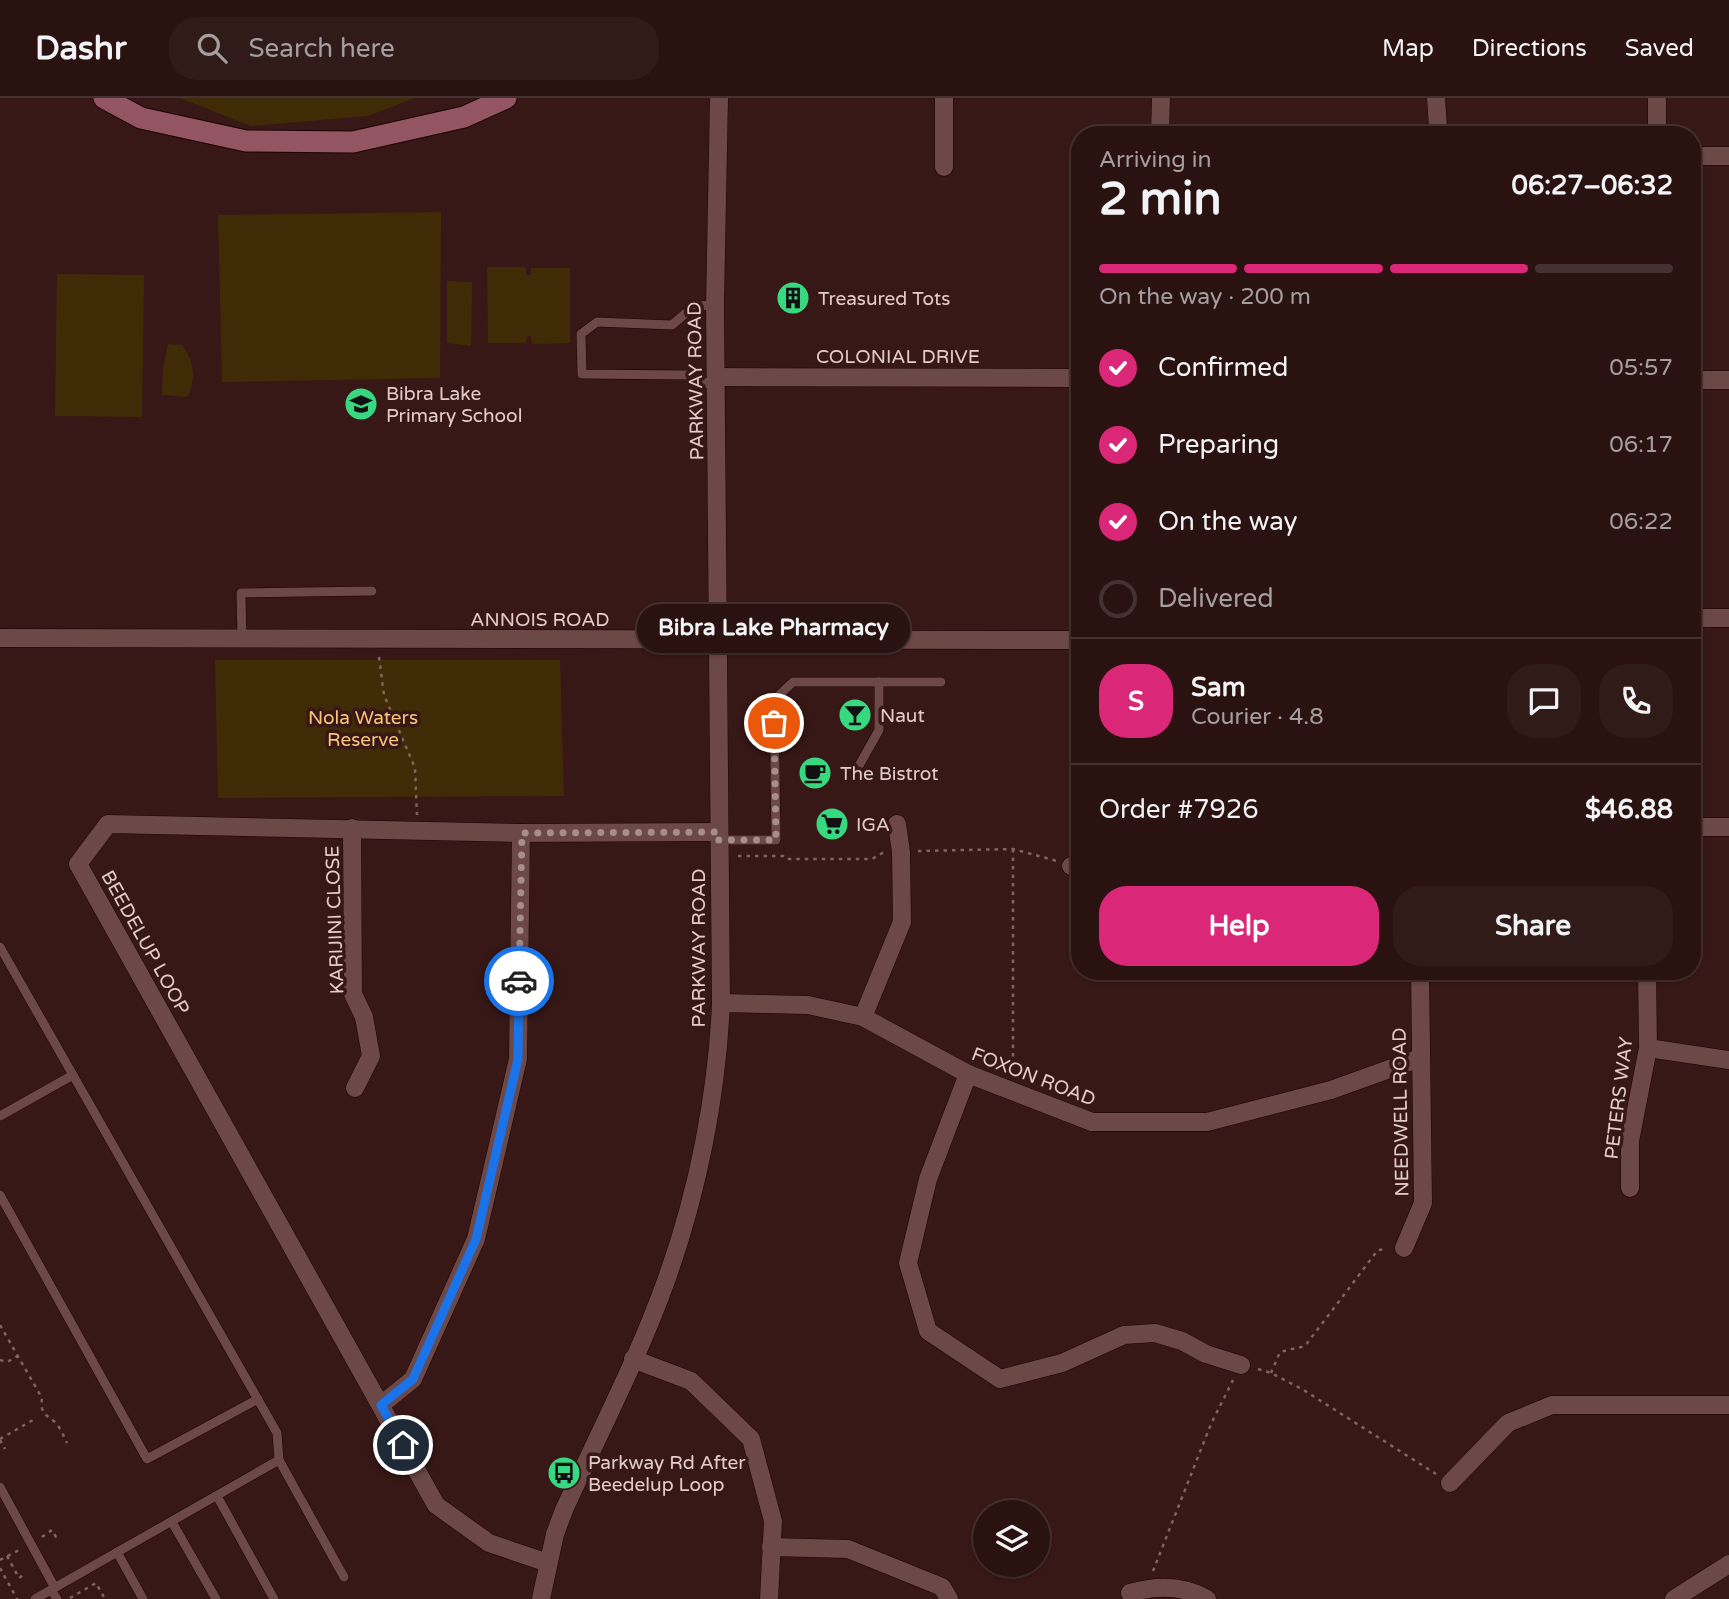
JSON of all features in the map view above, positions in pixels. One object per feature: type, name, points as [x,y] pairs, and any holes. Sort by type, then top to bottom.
[{"type":"street","points":[[104,98],[141,118],[246,141],[353,142],[464,117],[506,98]]},
{"type":"street","name":"PARKWAY ROAD","points":[[541,1599],[548,1563],[564,1510],[667,1277],[694,1181],[716,1071],[721,1003],[718,836],[720,640],[715,305],[719,98]]},
{"type":"street","points":[[944,98],[944,167]]},
{"type":"street","points":[[1160,126],[1161,98]]},
{"type":"street","points":[[1437,98],[1438,126]]},
{"type":"street","points":[[1657,98],[1657,126]]},
{"type":"street","points":[[1701,156],[1729,156]]},
{"type":"street","name":"COLONIAL DRIVE","points":[[716,382],[1071,378]]},
{"type":"street","points":[[1701,380],[1729,380]]},
{"type":"street","points":[[1701,618],[1729,618]]},
{"type":"street","name":"ANNOIS ROAD","points":[[0,638],[1071,640]]},
{"type":"street","name":"BEEDELUP LOOP","points":[[548,1563],[489,1544],[436,1505],[78,864],[108,824],[718,836]]},
{"type":"street","points":[[863,1017],[902,922],[897,824]]},
{"type":"street","points":[[1701,827],[1729,827]]},
{"type":"street","name":"KARIJINI CLOSE","points":[[352,828],[353,993],[364,1017],[371,1056],[355,1088]]},
{"type":"street","points":[[381,1405],[413,1379],[476,1239],[518,1059],[522,833]]},
{"type":"street","name":"NEEDWELL ROAD","points":[[1404,1248],[1423,1203],[1420,980]]},
{"type":"street","name":"PETERS WAY","points":[[1630,1188],[1630,1141],[1648,1048],[1647,980]]},
{"type":"street","name":"FOXON ROAD","points":[[721,1003],[808,1005],[863,1017],[968,1074],[1092,1122],[1208,1122],[1331,1090],[1420,1058]]},
{"type":"street","points":[[1648,1048],[1729,1060]]},
{"type":"street","points":[[968,1074],[928,1179],[908,1263],[928,1331],[1000,1379],[1062,1363],[1124,1335],[1155,1333],[1241,1365]]},
{"type":"street","points":[[633,1359],[691,1381],[751,1439],[773,1521],[769,1599]]},
{"type":"street","points":[[1451,1483],[1508,1423],[1552,1405],[1729,1405]]},
{"type":"street","points":[[771,1547],[848,1549],[942,1587],[949,1599]]},
{"type":"street","points":[[1674,1599],[1729,1564]]},
{"type":"street","points":[[1139,1590],[1171,1587],[1208,1599]]},
{"type":"lane","points":[[715,305],[694,306],[672,325],[597,321],[581,334],[582,374],[687,375],[716,382]]},
{"type":"lane","points":[[242,639],[241,593],[372,590]]},
{"type":"lane","points":[[718,836],[776,840],[774,700],[793,682],[941,682]]},
{"type":"lane","points":[[856,771],[879,730],[879,682]]},
{"type":"lane","points":[[0,947],[277,1433],[279,1460],[344,1577]]},
{"type":"lane","points":[[0,1116],[73,1075]]},
{"type":"lane","points":[[0,1195],[147,1459],[258,1399]]},
{"type":"lane","points":[[35,1599],[279,1460]]},
{"type":"lane","points":[[0,1487],[57,1599]]},
{"type":"lane","points":[[217,1496],[274,1599]]},
{"type":"lane","points":[[172,1522],[216,1599]]},
{"type":"lane","points":[[117,1552],[144,1599]]},
{"type":"path","points":[[377,640],[384,695],[415,768],[418,830]]},
{"type":"path","points":[[738,856],[872,859],[900,848],[1013,849],[1071,865]]},
{"type":"path","points":[[1009,1091],[1013,1082],[1013,849]]},
{"type":"path","points":[[1271,1373],[1280,1352],[1305,1346],[1378,1250],[1404,1248]]},
{"type":"path","points":[[0,1325],[42,1398],[41,1407],[67,1443]]},
{"type":"path","points":[[0,1360],[7,1362],[18,1356]]},
{"type":"path","points":[[1139,1590],[1211,1424],[1241,1365],[1271,1373],[1302,1389],[1451,1483]]},
{"type":"path","points":[[5,1449],[0,1440],[33,1420]]},
{"type":"path","points":[[7,1556],[19,1572],[19,1578],[23,1576]]},
{"type":"path","points":[[0,1569],[17,1599]]},
{"type":"path","points":[[68,1599],[96,1583],[105,1599]]},
{"type":"green space","points":[[180,98],[415,98],[368,116],[251,126]]},
{"type":"green space","points":[[441,212],[440,378],[222,382],[218,215]]},
{"type":"green space","points":[[487,267],[526,267],[526,275],[531,275],[531,268],[570,268],[570,343],[532,344],[531,336],[527,336],[526,343],[488,343]]},
{"type":"green space","points":[[57,274],[144,275],[142,417],[55,416]]},
{"type":"green space","points":[[447,281],[472,282],[471,346],[447,343]]},
{"type":"green space","points":[[168,344],[182,345],[189,357],[193,377],[187,397],[162,395],[163,368]]},
{"type":"green space","name":"Nola Waters Reserve","points":[[215,660],[560,660],[564,796],[218,798]]},
{"type":"way so far","points":[[519,981],[522,833],[718,832],[718,840],[776,840],[774,723]]},
{"type":"place","name":"Treasured Tots","points":[[793,298]]},
{"type":"place","name":"Bibra Lake Primary School","points":[[361,404]]},
{"type":"place","name":"Naut","points":[[855,715]]},
{"type":"place","name":"Bibra Lake Pharmacy","points":[[774,723]]},
{"type":"place","name":"The Bistrot","points":[[815,773]]},
{"type":"place","name":"IGA","points":[[832,824]]},
{"type":"place","name":"Parkway Rd After Beedelup Loop","points":[[564,1473]]},
{"type":"route","points":[[403,1445],[381,1405],[413,1379],[476,1239],[518,1059],[519,981]]}]
